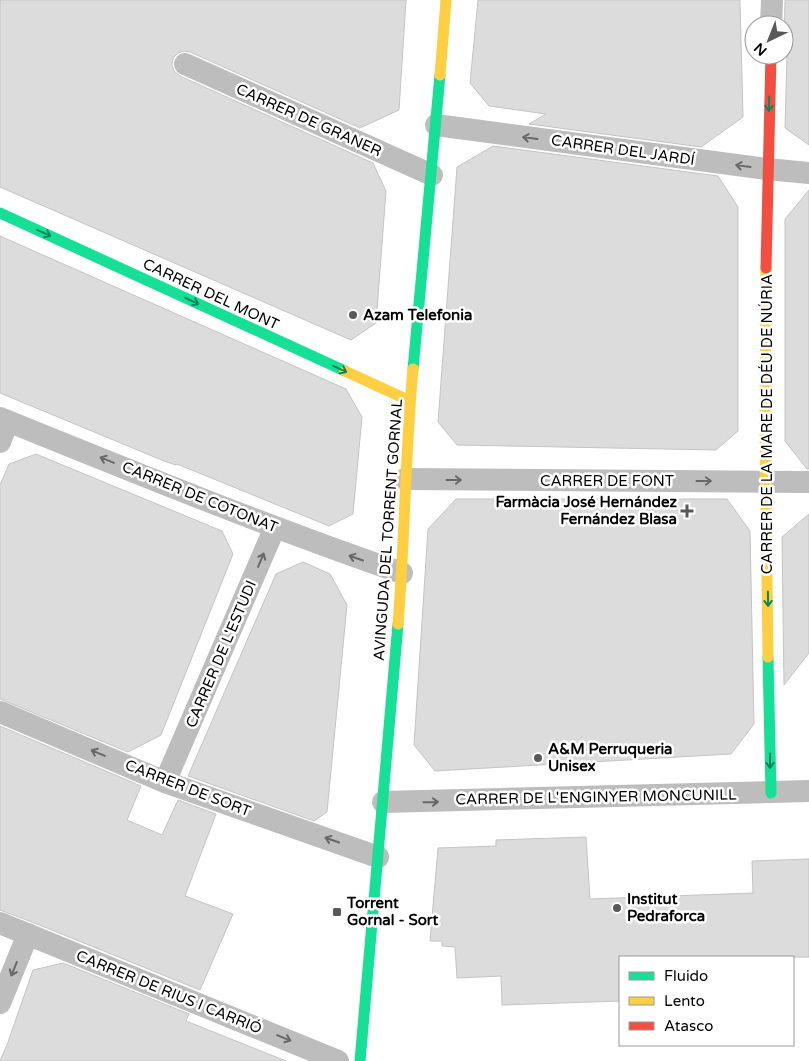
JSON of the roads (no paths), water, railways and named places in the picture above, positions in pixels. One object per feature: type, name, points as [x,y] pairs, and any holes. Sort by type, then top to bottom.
[{"type":"street","name":"AVINGUDA DEL TORRENT GORNAL","points":[[360,1061],[402,574],[410,401],[432,175],[446,0]]},
{"type":"street","points":[[771,15],[772,0]]},
{"type":"street","name":"CARRER DE GRANER","points":[[185,64],[432,175]]},
{"type":"street","name":"CARRER DE LA MARE DE DÉU DE NÚRIA","points":[[770,65],[767,169],[765,482],[771,793]]},
{"type":"street","name":"CARRER DEL JARDÍ","points":[[436,125],[809,173]]},
{"type":"street","name":"CARRER DEL MONT","points":[[0,213],[410,401]]},
{"type":"street","name":"CARRER DE COTONAT","points":[[3,427],[402,574]]},
{"type":"street","name":"CARRER DE FONT","points":[[405,479],[809,482]]},
{"type":"street","name":"CARRER DE L'ESTUDI","points":[[166,782],[275,527]]},
{"type":"street","name":"CARRER DE SORT","points":[[0,712],[166,782],[378,857]]},
{"type":"street","name":"CARRER DE L'ENGINYER MONCUNILL","points":[[382,802],[809,791]]},
{"type":"street","name":"CARRER DE RIUS I CARRIÓ","points":[[0,923],[338,1061]]},
{"type":"street","points":[[0,1003],[28,934]]},
{"type":"place","name":"Azam Telefonia","points":[[353,315]]},
{"type":"place","name":"Farmàcia José Hernández Fernández Blasa","points":[[687,511]]},
{"type":"place","name":"A&M Perruqueria Unisex","points":[[538,758]]},
{"type":"place","name":"Institut Pedraforca","points":[[617,908]]},
{"type":"place","name":"Torrent Gornal - Sort","points":[[337,912]]}]
